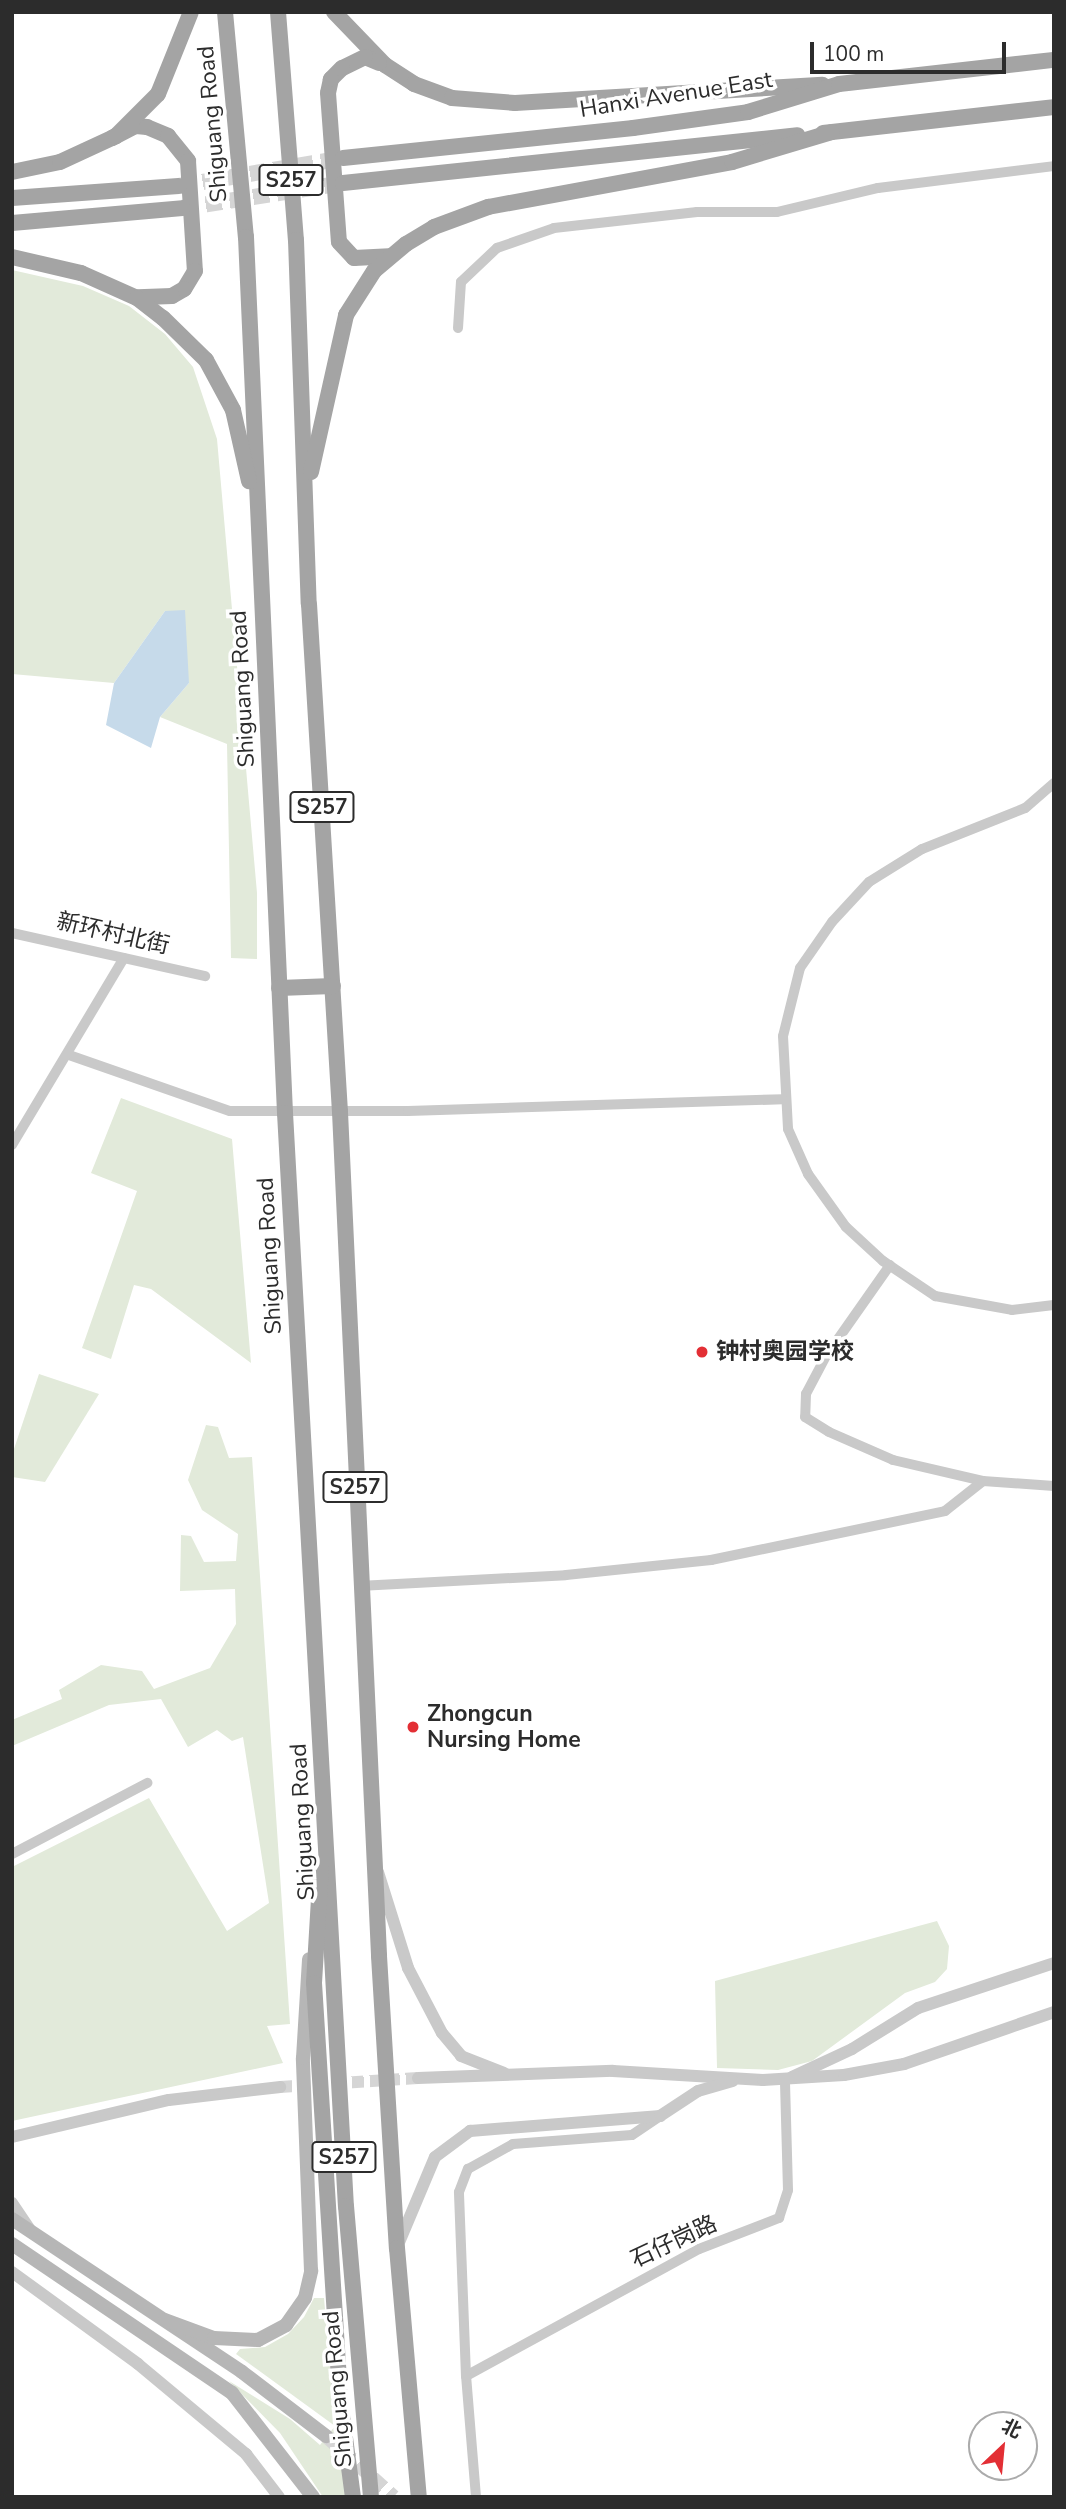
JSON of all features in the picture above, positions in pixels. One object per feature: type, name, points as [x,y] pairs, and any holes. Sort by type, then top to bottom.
[{"type":"main road","points":[[113,138],[158,94],[191,12]]},
{"type":"main road","name":"Shiguang Road","points":[[225,12],[246,237],[285,1113],[350,2259],[371,2497]]},
{"type":"main road","name":"S257","points":[[278,12],[296,240],[305,502],[340,1112],[359,1586],[397,2248],[419,2497]]},
{"type":"main road","points":[[334,12],[385,65]]},
{"type":"main road","points":[[389,256],[354,258],[339,242],[335,217],[328,93],[336,72],[365,57],[385,65],[430,92],[514,103],[839,84]]},
{"type":"main road","name":"Hanxi Avenue East","points":[[343,158],[748,112],[839,84],[1048,59]]},
{"type":"main road","name":"Hanxi Avenue East","points":[[343,183],[1054,109]]},
{"type":"main road","points":[[12,172],[71,158],[136,126],[147,127],[168,136],[188,161],[196,253],[195,271],[184,289],[158,300],[135,297],[81,273],[12,257]]},
{"type":"main road","points":[[305,502],[334,351],[346,315],[374,271],[389,256],[434,227],[488,207],[732,162],[832,132]]},
{"type":"main road","points":[[12,198],[179,186]]},
{"type":"main road","points":[[12,223],[182,208]]},
{"type":"main road","points":[[135,297],[206,360],[223,390],[233,410],[258,524]]},
{"type":"main road","points":[[279,988],[333,986]]},
{"type":"main road","points":[[165,2320],[214,2338],[258,2340],[286,2325],[310,2286],[303,2058],[304,1990],[326,1817]]},
{"type":"main road","points":[[315,1914],[314,1983],[340,2400],[353,2497]]},
{"type":"main road","points":[[12,2219],[165,2320],[326,2436]]},
{"type":"main road","points":[[12,2244],[232,2393],[313,2497]]},
{"type":"street","points":[[458,328],[461,282],[498,247],[554,228],[697,212],[777,212],[878,188],[1054,166]]},
{"type":"street","points":[[1054,783],[1025,808],[922,849],[880,875],[832,922],[800,968],[783,1036],[783,1098],[788,1129],[808,1174],[846,1227],[890,1265],[935,1296],[1012,1310],[1054,1305]]},
{"type":"street","name":"新环村北街","points":[[12,933],[205,976]]},
{"type":"street","points":[[12,1145],[69,1055],[124,958]]},
{"type":"street","points":[[69,1055],[230,1111],[340,1112],[783,1098]]},
{"type":"street","points":[[890,1265],[826,1356],[806,1394],[805,1417],[829,1432],[893,1460],[983,1481],[1054,1486]]},
{"type":"street","points":[[359,1586],[578,1574],[711,1560],[945,1511],[983,1481]]},
{"type":"street","points":[[12,1854],[147,1783]]},
{"type":"street","points":[[375,1861],[408,1968],[442,2033],[461,2056],[515,2077]]},
{"type":"street","points":[[785,2080],[852,2049],[918,2008],[1054,1963]]},
{"type":"street","points":[[418,2078],[515,2077],[613,2071],[785,2080],[872,2072],[1054,2012]]},
{"type":"street","points":[[476,2497],[466,2376],[459,2192],[468,2169],[513,2144],[632,2135],[698,2091],[743,2079]]},
{"type":"street","name":"石仔岗路","points":[[466,2376],[699,2249],[779,2218],[789,2190],[785,2080]]},
{"type":"street","points":[[13,2138],[169,2100],[280,2087]]},
{"type":"street","points":[[397,2248],[435,2157],[470,2131],[660,2116]]},
{"type":"street","points":[[12,2203],[30,2230]]},
{"type":"street","points":[[12,2272],[138,2364],[246,2454],[279,2497]]},
{"type":"green space","points":[[12,270],[83,286],[129,306],[165,334],[193,367],[217,439],[257,893],[257,959],[231,958],[227,744],[160,717],[189,683],[165,611],[114,683],[12,674]]},
{"type":"green space","points":[[121,1098],[232,1139],[251,1363],[151,1289],[134,1285],[111,1359],[82,1348],[137,1191],[91,1173]]},
{"type":"green space","points":[[39,1374],[99,1394],[45,1482],[12,1477],[12,1455]]},
{"type":"green space","points":[[206,1425],[218,1427],[229,1458],[252,1457],[290,2024],[267,2026],[283,2063],[12,2121],[12,1867],[149,1798],[227,1931],[269,1903],[243,1737],[232,1741],[217,1730],[188,1747],[161,1699],[109,1705],[12,1746],[12,1720],[62,1699],[59,1690],[101,1665],[142,1671],[154,1689],[210,1668],[236,1624],[235,1589],[180,1591],[181,1535],[191,1536],[204,1562],[236,1561],[238,1534],[202,1510],[188,1480]]},
{"type":"green space","points":[[937,1921],[949,1946],[947,1969],[935,1982],[905,1993],[812,2061],[778,2070],[717,2068],[715,1981]]},
{"type":"green space","points":[[314,2298],[324,2298],[335,2426],[236,2354],[240,2349],[265,2347],[288,2334],[304,2317]]},
{"type":"green space","points":[[229,2381],[290,2419],[320,2445],[335,2426],[347,2497],[323,2497],[280,2433]]},
{"type":"water","points":[[185,610],[189,683],[160,717],[151,748],[106,725],[114,683],[165,611]]},
{"type":"tunnel","points":[[179,186],[343,158]]},
{"type":"tunnel","points":[[182,208],[343,183]]},
{"type":"tunnel","points":[[280,2087],[418,2078]]},
{"type":"tunnel","points":[[326,2436],[394,2497]]},
{"type":"place","name":"钟村奥园学校","points":[[702,1352]]},
{"type":"place","name":"Zhongcun Nursing Home","points":[[413,1727]]}]
